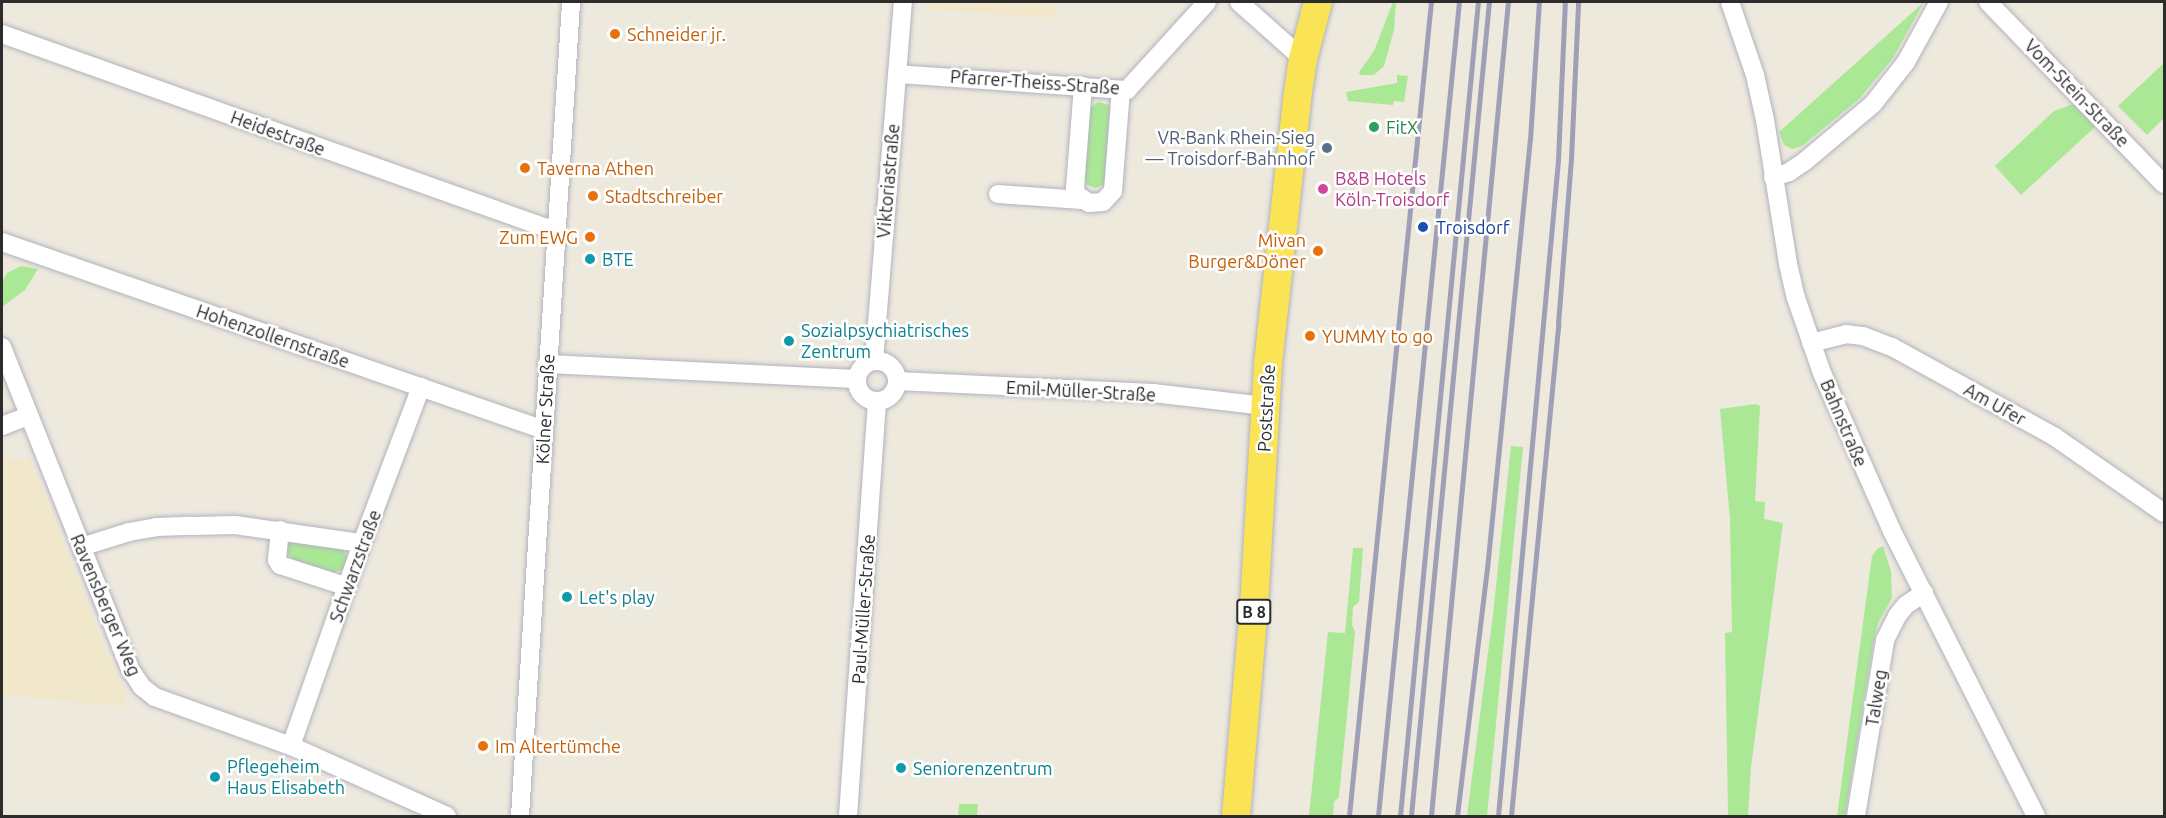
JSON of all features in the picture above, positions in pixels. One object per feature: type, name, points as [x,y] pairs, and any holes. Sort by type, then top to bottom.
[{"type":"main road","name":"Poststraße","points":[[1236,816],[1254,607],[1265,406],[1303,59],[1318,2]]},
{"type":"street","name":"Kölner Straße","points":[[520,816],[571,2]]},
{"type":"street","name":"Viktoriastraße","points":[[874,361],[903,2]]},
{"type":"street","name":"Pfarrer-Theiss-Straße","points":[[897,74],[1121,90],[1131,88],[1207,2]]},
{"type":"street","points":[[1239,2],[1303,59]]},
{"type":"street","name":"Bahnstraße","points":[[1730,2],[1755,75],[1765,120],[1788,264],[1811,343],[1856,453],[2036,816]]},
{"type":"street","points":[[1773,177],[1789,172],[1804,162],[1873,104],[1906,62],[1939,2]]},
{"type":"street","name":"Vom-Stein-Straße","points":[[1988,2],[2164,184]]},
{"type":"street","name":"Heidestraße","points":[[2,34],[555,231]]},
{"type":"street","points":[[1082,200],[1075,188],[1083,86]]},
{"type":"street","points":[[998,194],[1082,200],[1098,204],[1109,198],[1113,191],[1121,90]]},
{"type":"street","name":"Hohenzollernstraße","points":[[2,242],[544,430]]},
{"type":"street","name":"Am Ufer","points":[[1811,343],[1846,334],[1863,336],[1892,347],[2055,437],[2164,513]]},
{"type":"street","name":"Ravensberger Weg","points":[[2,347],[130,669],[142,687],[155,697],[291,746],[447,816]]},
{"type":"street","points":[[874,361],[881,361],[892,368],[897,381],[891,395],[877,400],[862,394],[857,379],[861,369],[874,361]]},
{"type":"street","points":[[548,364],[857,379]]},
{"type":"street","name":"Emil-Müller-Straße","points":[[897,381],[1153,393],[1265,406]]},
{"type":"street","name":"Schwarzstraße","points":[[291,746],[362,543],[421,387]]},
{"type":"street","name":"Paul-Müller-Straße","points":[[848,816],[877,400]]},
{"type":"street","points":[[2,426],[28,416]]},
{"type":"street","points":[[81,547],[129,532],[156,527],[235,525],[362,543]]},
{"type":"street","points":[[280,530],[277,560],[280,565],[348,587]]},
{"type":"street","name":"Talweg","points":[[1856,816],[1885,640],[1906,604],[1924,593]]},
{"type":"shaded area","points":[[927,2],[1055,2],[1054,19],[926,9]]},
{"type":"shaded area","points":[[2,458],[31,460],[104,647],[127,695],[125,707],[2,695]]},
{"type":"green space","points":[[1393,2],[1396,2],[1394,30],[1384,66],[1374,75],[1360,75],[1359,72],[1374,51]]},
{"type":"green space","points":[[1924,2],[1893,58],[1859,99],[1802,146],[1792,149],[1784,145],[1779,132]]},
{"type":"green space","points":[[2164,63],[2164,118],[2147,135],[2118,106]]},
{"type":"green space","points":[[1397,75],[1408,76],[1404,102],[1394,101],[1393,105],[1348,101],[1346,92],[1397,83]]},
{"type":"green space","points":[[1098,102],[1109,105],[1110,111],[1105,180],[1103,185],[1096,188],[1087,185],[1084,179],[1090,108]]},
{"type":"green space","points":[[2073,104],[2095,127],[2021,195],[1995,166],[2054,111]]},
{"type":"green space","points":[[21,266],[38,269],[25,290],[2,307],[2,282],[7,273]]},
{"type":"green space","points":[[1756,404],[1760,406],[1755,501],[1765,502],[1764,519],[1783,523],[1751,767],[1748,816],[1728,816],[1725,633],[1732,632],[1730,519],[1720,409]]},
{"type":"green space","points":[[1511,446],[1523,447],[1487,816],[1467,816],[1493,614]]},
{"type":"green space","points":[[291,541],[341,547],[349,558],[345,569],[334,572],[294,560],[287,553],[286,548]]},
{"type":"green space","points":[[1883,546],[1891,571],[1892,598],[1878,623],[1874,639],[1845,816],[1837,816],[1872,556],[1877,549]]},
{"type":"green space","points":[[1353,548],[1363,548],[1359,602],[1353,607],[1352,625],[1355,632],[1339,797],[1334,802],[1333,816],[1309,816],[1328,632],[1345,633]]},
{"type":"green space","points":[[959,804],[978,804],[977,816],[958,816]]},
{"type":"railway","points":[[1349,816],[1431,2]]},
{"type":"railway","points":[[1378,816],[1459,2]]},
{"type":"railway","points":[[1400,816],[1478,2]]},
{"type":"railway","points":[[1411,816],[1489,2]]},
{"type":"railway","points":[[1431,816],[1508,2]]},
{"type":"railway","points":[[1457,816],[1487,569],[1530,140],[1539,2]]},
{"type":"railway","points":[[1498,816],[1558,160],[1565,2]]},
{"type":"railway","points":[[1511,816],[1558,324],[1571,159],[1578,2]]},
{"type":"place","name":"Schneider jr.","points":[[615,34]]},
{"type":"place","name":"FitX","points":[[1374,127]]},
{"type":"place","name":"VR-Bank Rhein-Sieg — Troisdorf-Bahnhof","points":[[1327,148]]},
{"type":"place","name":"Taverna Athen","points":[[525,168]]},
{"type":"place","name":"B&B Hotels Köln-Troisdorf","points":[[1323,189]]},
{"type":"place","name":"Stadtschreiber","points":[[593,196]]},
{"type":"place","name":"Troisdorf","points":[[1423,227]]},
{"type":"place","name":"Zum EWG","points":[[590,237]]},
{"type":"place","name":"Mivan Burger&Döner","points":[[1318,251]]},
{"type":"place","name":"BTE","points":[[590,259]]},
{"type":"place","name":"YUMMY to go","points":[[1310,336]]},
{"type":"place","name":"Sozialpsychiatrisches Zentrum","points":[[789,341]]},
{"type":"place","name":"Let's play","points":[[567,597]]},
{"type":"place","name":"Im Altertümche","points":[[483,746]]},
{"type":"place","name":"Seniorenzentrum","points":[[901,768]]},
{"type":"place","name":"Pflegeheim Haus Elisabeth","points":[[215,777]]}]
